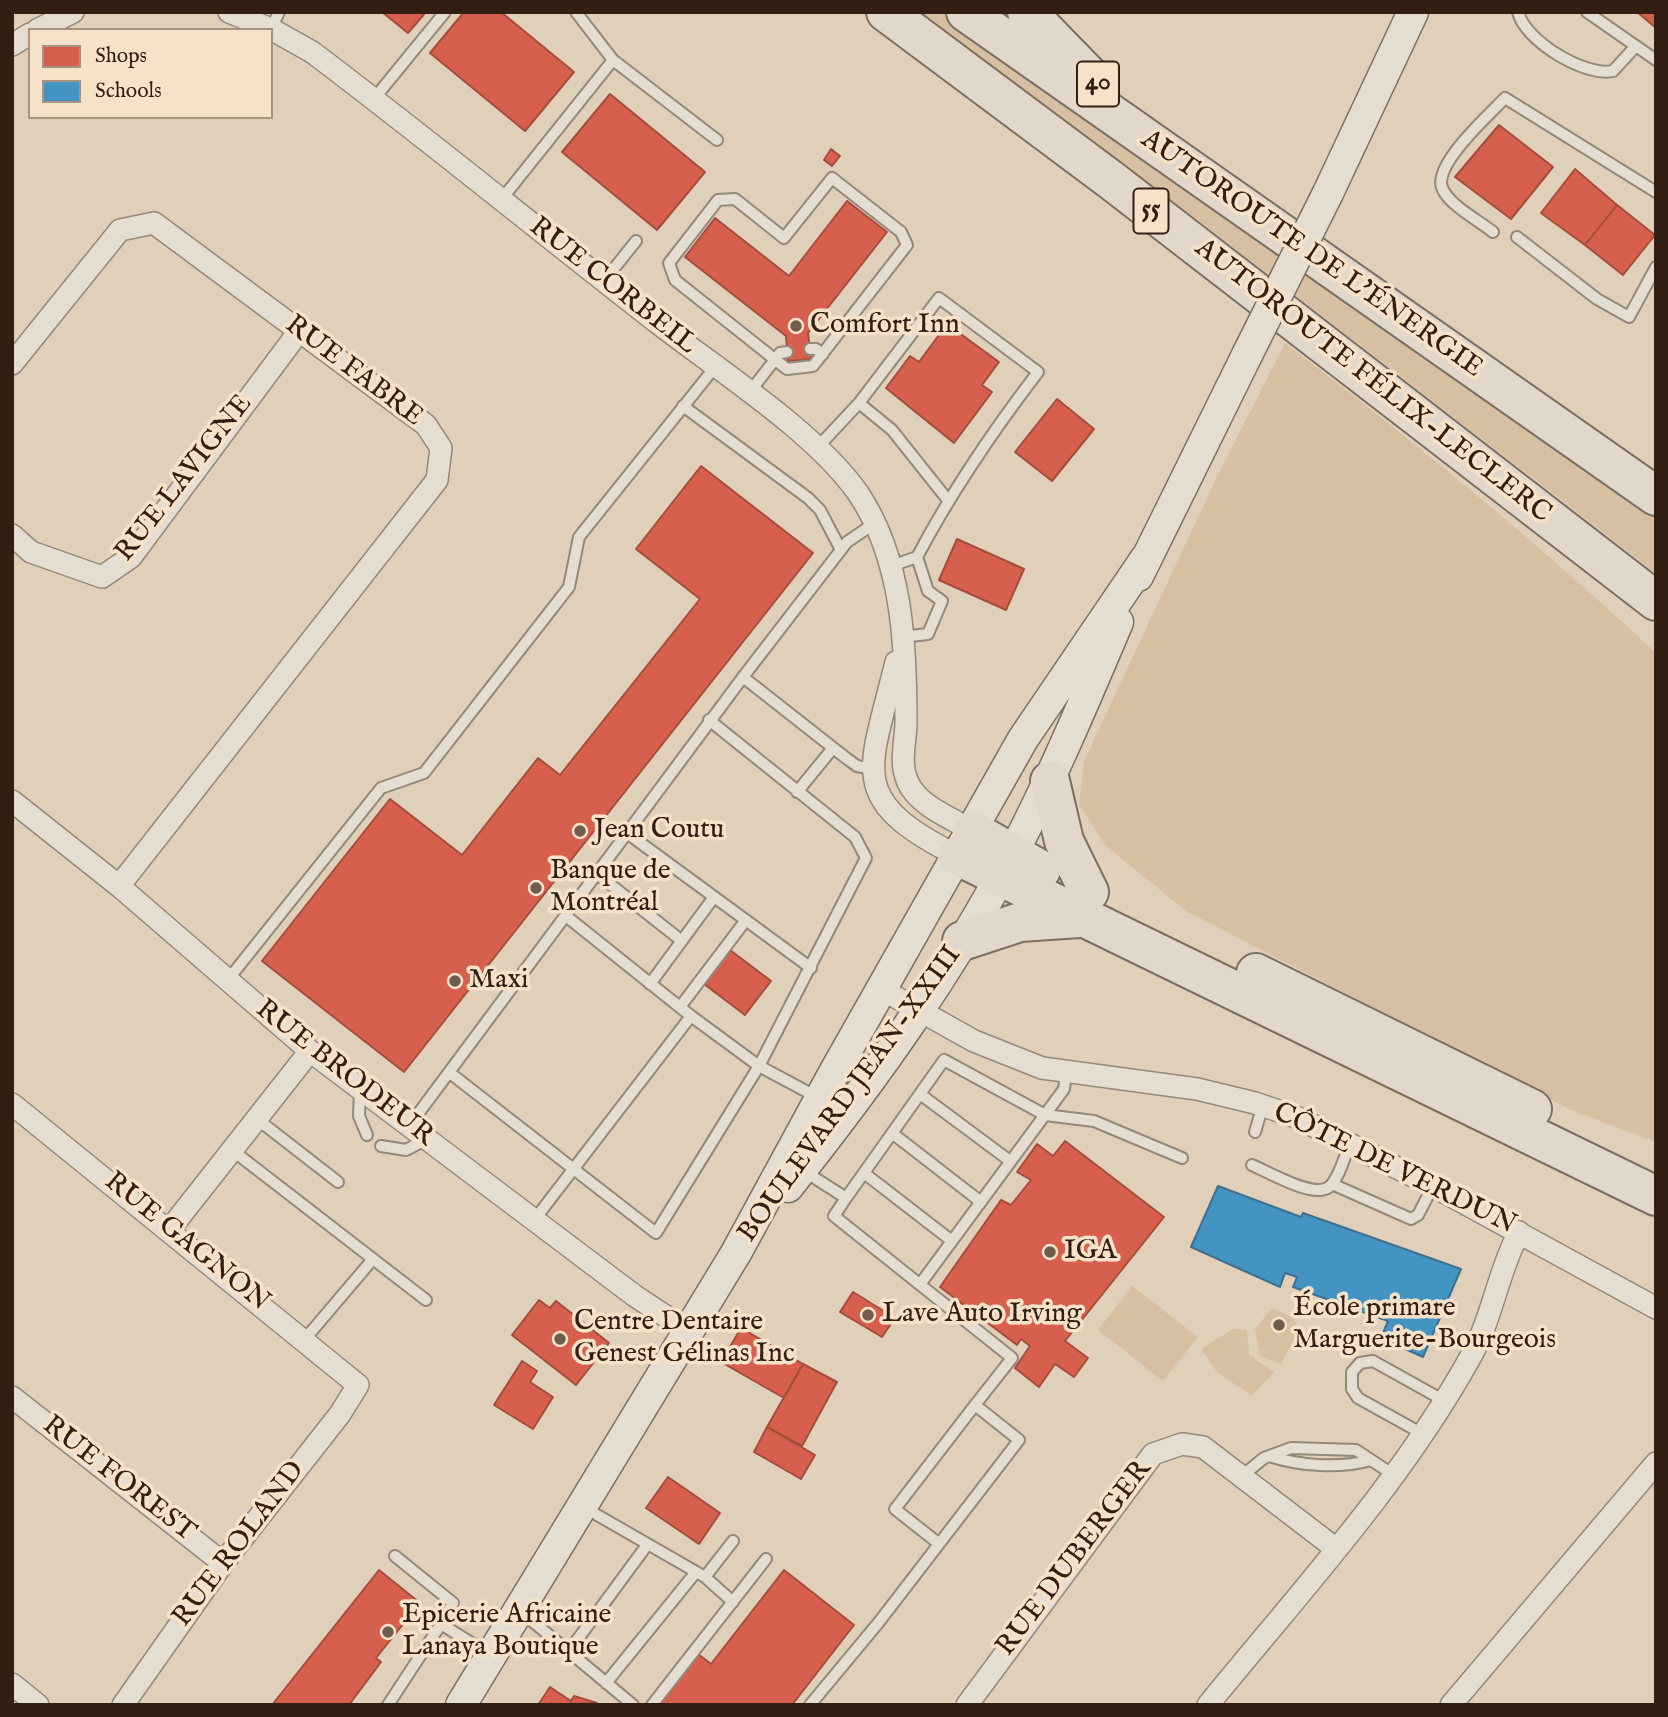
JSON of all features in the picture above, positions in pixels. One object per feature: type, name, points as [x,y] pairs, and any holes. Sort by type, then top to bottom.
[{"type":"highway","name":"AUTOROUTE FÉLIX-LECLERC","points":[[886,12],[1111,180],[1656,601]]},
{"type":"highway","name":"AUTOROUTE DE L'ÉNERGIE","points":[[966,12],[1656,496]]},
{"type":"highway","name":"40","points":[[1027,12],[1157,147]]},
{"type":"highway","points":[[1049,781],[1084,905]]},
{"type":"highway","points":[[966,844],[1656,1196]]},
{"type":"highway","points":[[962,941],[1084,905],[1656,1168]]},
{"type":"street","name":"RUE CORBEIL","points":[[229,12],[265,18],[312,52],[749,393],[817,448],[849,481],[875,523],[891,566],[902,637],[906,727],[903,761],[907,780],[920,798],[966,844]]},
{"type":"street","name":"BOULEVARD JEAN-XXIII","points":[[461,1705],[736,1254],[794,1165],[918,1010],[1006,866],[1049,781],[1146,558],[1328,193],[1413,12]]},
{"type":"street","name":"BOULEVARD JEAN-XXIII","points":[[1389,68],[1424,12]]},
{"type":"street","points":[[40,28],[64,14]]},
{"type":"street","name":"RUE FABRE","points":[[12,364],[120,230],[155,223],[426,425],[441,448],[437,480],[119,886]]},
{"type":"street","name":"RUE LAVIGNE","points":[[12,535],[31,552],[102,577],[131,557],[300,330]]},
{"type":"street","name":"BOULEVARD JEAN-XXIII","points":[[794,1165],[820,1099],[1023,740],[1146,558]]},
{"type":"street","name":"RUE CORBEIL","points":[[902,637],[873,769],[879,797],[892,816],[908,829],[966,844]]},
{"type":"street","name":"RUE BRODEUR","points":[[12,801],[119,886],[310,1051],[635,1296],[688,1331]]},
{"type":"street","name":"CÔTE DE VERDUN","points":[[883,990],[1001,1052],[1066,1073],[1197,1089],[1263,1105],[1350,1143],[1656,1308]]},
{"type":"street","points":[[170,1229],[310,1051]]},
{"type":"street","name":"RUE GAGNON","points":[[12,1104],[170,1229],[358,1385]]},
{"type":"street","points":[[1208,1705],[1335,1548],[1392,1474],[1443,1400],[1483,1333],[1504,1263],[1519,1232]]},
{"type":"street","name":"RUE ROLAND","points":[[122,1705],[223,1563],[340,1414],[358,1385]]},
{"type":"street","name":"RUE FOREST","points":[[12,1397],[223,1563]]},
{"type":"street","name":"RUE DUBERGER","points":[[967,1705],[1153,1454],[1182,1444],[1203,1447],[1335,1548]]},
{"type":"street","points":[[1451,1705],[1656,1463]]},
{"type":"street","points":[[12,1684],[38,1705]]},
{"type":"lane","points":[[373,100],[446,12]]},
{"type":"lane","points":[[576,12],[613,60],[717,140]]},
{"type":"lane","points":[[1518,12],[1526,29],[1587,71],[1613,71],[1636,46]]},
{"type":"lane","points":[[1589,13],[1656,60]]},
{"type":"lane","points":[[501,200],[613,60]]},
{"type":"lane","points":[[1493,232],[1443,191],[1441,179],[1448,160],[1504,98],[1656,192]]},
{"type":"lane","points":[[832,178],[901,232],[906,245],[813,366],[787,369],[775,359],[675,280],[669,263],[718,200],[735,199],[784,237],[832,178]]},
{"type":"lane","points":[[1517,237],[1597,299],[1629,317],[1656,267]]},
{"type":"lane","points":[[604,281],[636,241]]},
{"type":"lane","points":[[817,448],[859,403],[939,298],[1038,372],[981,447],[947,499],[917,557],[891,566]]},
{"type":"lane","points":[[810,349],[816,349],[823,354]]},
{"type":"lane","points":[[749,393],[780,353],[787,352]]},
{"type":"lane","points":[[227,981],[381,788],[424,772],[569,587],[579,537],[715,367]]},
{"type":"lane","points":[[859,403],[892,430],[947,499]]},
{"type":"lane","points":[[683,406],[808,498],[820,510],[841,550]]},
{"type":"lane","points":[[409,1126],[709,720],[841,550],[855,535],[875,523]]},
{"type":"lane","points":[[902,637],[928,634],[942,601],[928,591],[917,557]]},
{"type":"lane","points":[[743,677],[857,766],[873,769]]},
{"type":"lane","points":[[450,1073],[656,1233],[759,1066],[866,858],[855,837],[709,720]]},
{"type":"lane","points":[[797,792],[833,748]]},
{"type":"lane","points":[[627,833],[811,968]]},
{"type":"lane","points":[[597,874],[682,941]]},
{"type":"lane","points":[[650,984],[714,897]]},
{"type":"lane","points":[[566,916],[691,1016],[759,1066],[820,1099]]},
{"type":"lane","points":[[680,1007],[746,920]]},
{"type":"lane","points":[[535,1219],[691,1016]]},
{"type":"lane","points":[[938,1543],[895,1509],[1012,1358],[834,1216],[944,1060],[1045,1115],[1094,1121],[1182,1158]]},
{"type":"lane","points":[[921,1283],[1064,1088],[1066,1073]]},
{"type":"lane","points":[[360,1089],[359,1116],[367,1135]]},
{"type":"lane","points":[[920,1094],[1010,1161]]},
{"type":"lane","points":[[1255,1132],[1263,1105]]},
{"type":"lane","points":[[257,1119],[338,1182]]},
{"type":"lane","points":[[891,1133],[981,1202]]},
{"type":"lane","points":[[381,1146],[405,1150],[427,1139]]},
{"type":"lane","points":[[1252,1165],[1311,1191],[1322,1191],[1332,1184],[1350,1143]]},
{"type":"lane","points":[[232,1150],[426,1300]]},
{"type":"lane","points":[[794,1165],[846,1198]]},
{"type":"lane","points":[[864,1173],[952,1241]]},
{"type":"lane","points":[[1332,1184],[1411,1219],[1418,1215],[1433,1186]]},
{"type":"lane","points":[[305,1339],[373,1259]]},
{"type":"lane","points":[[1421,1433],[1358,1398],[1352,1389],[1352,1372],[1360,1363],[1373,1361],[1443,1400]]},
{"type":"lane","points":[[810,1705],[879,1622],[1019,1440],[975,1405]]},
{"type":"lane","points":[[1243,1475],[1269,1456],[1292,1464],[1354,1465],[1371,1460],[1392,1474]]},
{"type":"lane","points":[[581,1506],[700,1574],[733,1602]]},
{"type":"lane","points":[[606,1683],[700,1574],[733,1541]]},
{"type":"lane","points":[[569,1651],[647,1545]]},
{"type":"lane","points":[[388,1705],[453,1603],[395,1556]]},
{"type":"lane","points":[[652,1705],[766,1559]]},
{"type":"lane","points":[[520,1611],[633,1705]]},
{"type":"lane","points":[[441,1624],[491,1656]]},
{"type":"shaded area","points":[[919,12],[942,12],[1656,515],[1656,573],[1203,224]]},
{"type":"shaded area","points":[[1285,343],[1474,493],[1656,653],[1656,1142],[1573,1111],[1186,911],[1106,846],[1079,805],[1084,761],[1216,479]]},
{"type":"shaded area","points":[[1132,1286],[1198,1337],[1163,1381],[1098,1330]]},
{"type":"shaded area","points":[[1272,1308],[1294,1318],[1299,1330],[1281,1364],[1260,1356],[1255,1329]]},
{"type":"shaded area","points":[[1233,1329],[1247,1330],[1249,1355],[1274,1372],[1252,1396],[1217,1372],[1201,1349]]},
{"type":"building: Shops","points":[[382,12],[426,12],[408,33]]},
{"type":"building: Shops","points":[[464,12],[501,12],[574,72],[525,131],[430,53]]},
{"type":"building: Shops","points":[[1637,12],[1656,12],[1656,28]]},
{"type":"building: Shops","points":[[610,94],[705,172],[657,230],[562,152]]},
{"type":"building: Shops","points":[[1499,125],[1553,167],[1511,219],[1455,177]]},
{"type":"building: Shops","points":[[831,149],[840,156],[832,166],[824,160]]},
{"type":"building: Shops","points":[[1575,169],[1617,205],[1585,245],[1541,213]]},
{"type":"building: Shops","points":[[847,201],[887,232],[808,333],[811,359],[788,361],[786,336],[685,257],[715,218],[789,276]]},
{"type":"building: Shops","points":[[1617,205],[1655,235],[1623,275],[1585,245]]},
{"type":"building: Shops","points":[[947,324],[999,362],[982,385],[992,392],[954,443],[886,388],[910,356],[919,362]]},
{"type":"building: Shops","points":[[1057,399],[1094,429],[1052,481],[1015,452]]},
{"type":"building: Shops","points":[[701,466],[813,553],[404,1072],[262,961],[390,799],[462,855],[538,758],[560,775],[700,599],[636,549]]},
{"type":"building: Shops","points":[[957,539],[1024,569],[1006,610],[939,580]]},
{"type":"building: Shops","points":[[730,950],[771,981],[745,1015],[704,984]]},
{"type":"building: Shops","name":"IGA","points":[[1065,1141],[1164,1217],[1065,1341],[1088,1358],[1074,1377],[1055,1364],[1039,1387],[1015,1368],[1030,1346],[1021,1339],[1017,1345],[940,1287],[1001,1200],[1011,1205],[1031,1180],[1017,1172],[1037,1144],[1053,1156]]},
{"type":"building: Shops","name":"Lave Auto Irving","points":[[853,1292],[895,1318],[882,1337],[840,1312]]},
{"type":"building: Shops","name":"Centre Dentaire Genest Gélinas Inc","points":[[539,1300],[550,1308],[556,1301],[609,1343],[576,1385],[512,1335]]},
{"type":"building: Shops","points":[[741,1328],[803,1364],[784,1398],[721,1362]]},
{"type":"building: Shops","points":[[522,1361],[537,1371],[530,1382],[553,1397],[533,1429],[494,1405]]},
{"type":"building: Shops","points":[[803,1364],[837,1382],[802,1446],[767,1427]]},
{"type":"building: Shops","points":[[767,1427],[815,1455],[801,1479],[754,1452]]},
{"type":"building: Shops","points":[[668,1477],[720,1513],[699,1544],[646,1508]]},
{"type":"building: Shops","points":[[379,1570],[420,1603],[376,1658],[381,1662],[349,1705],[272,1705]]},
{"type":"building: Shops","points":[[784,1570],[854,1625],[792,1705],[659,1705],[698,1654],[711,1664]]},
{"type":"building: Shops","points":[[550,1687],[571,1701],[574,1696],[597,1703],[538,1705]]},
{"type":"building: Schools","points":[[1218,1186],[1301,1217],[1303,1213],[1461,1269],[1423,1357],[1381,1338],[1388,1321],[1293,1287],[1297,1277],[1285,1273],[1280,1287],[1191,1247]]},
{"type":"place","name":"Comfort Inn","points":[[796,326]]},
{"type":"place","name":"Jean Coutu","points":[[580,831]]},
{"type":"place","name":"Banque de Montréal","points":[[536,888]]},
{"type":"place","name":"Maxi","points":[[455,981]]},
{"type":"place","name":"IGA","points":[[1050,1252]]},
{"type":"place","name":"Lave Auto Irving","points":[[868,1315]]},
{"type":"place","name":"École primare Marguerite-Bourgeois","points":[[1279,1325]]},
{"type":"place","name":"Centre Dentaire Genest Gélinas Inc","points":[[560,1339]]},
{"type":"place","name":"Epicerie Africaine Lanaya Boutique","points":[[388,1632]]}]
